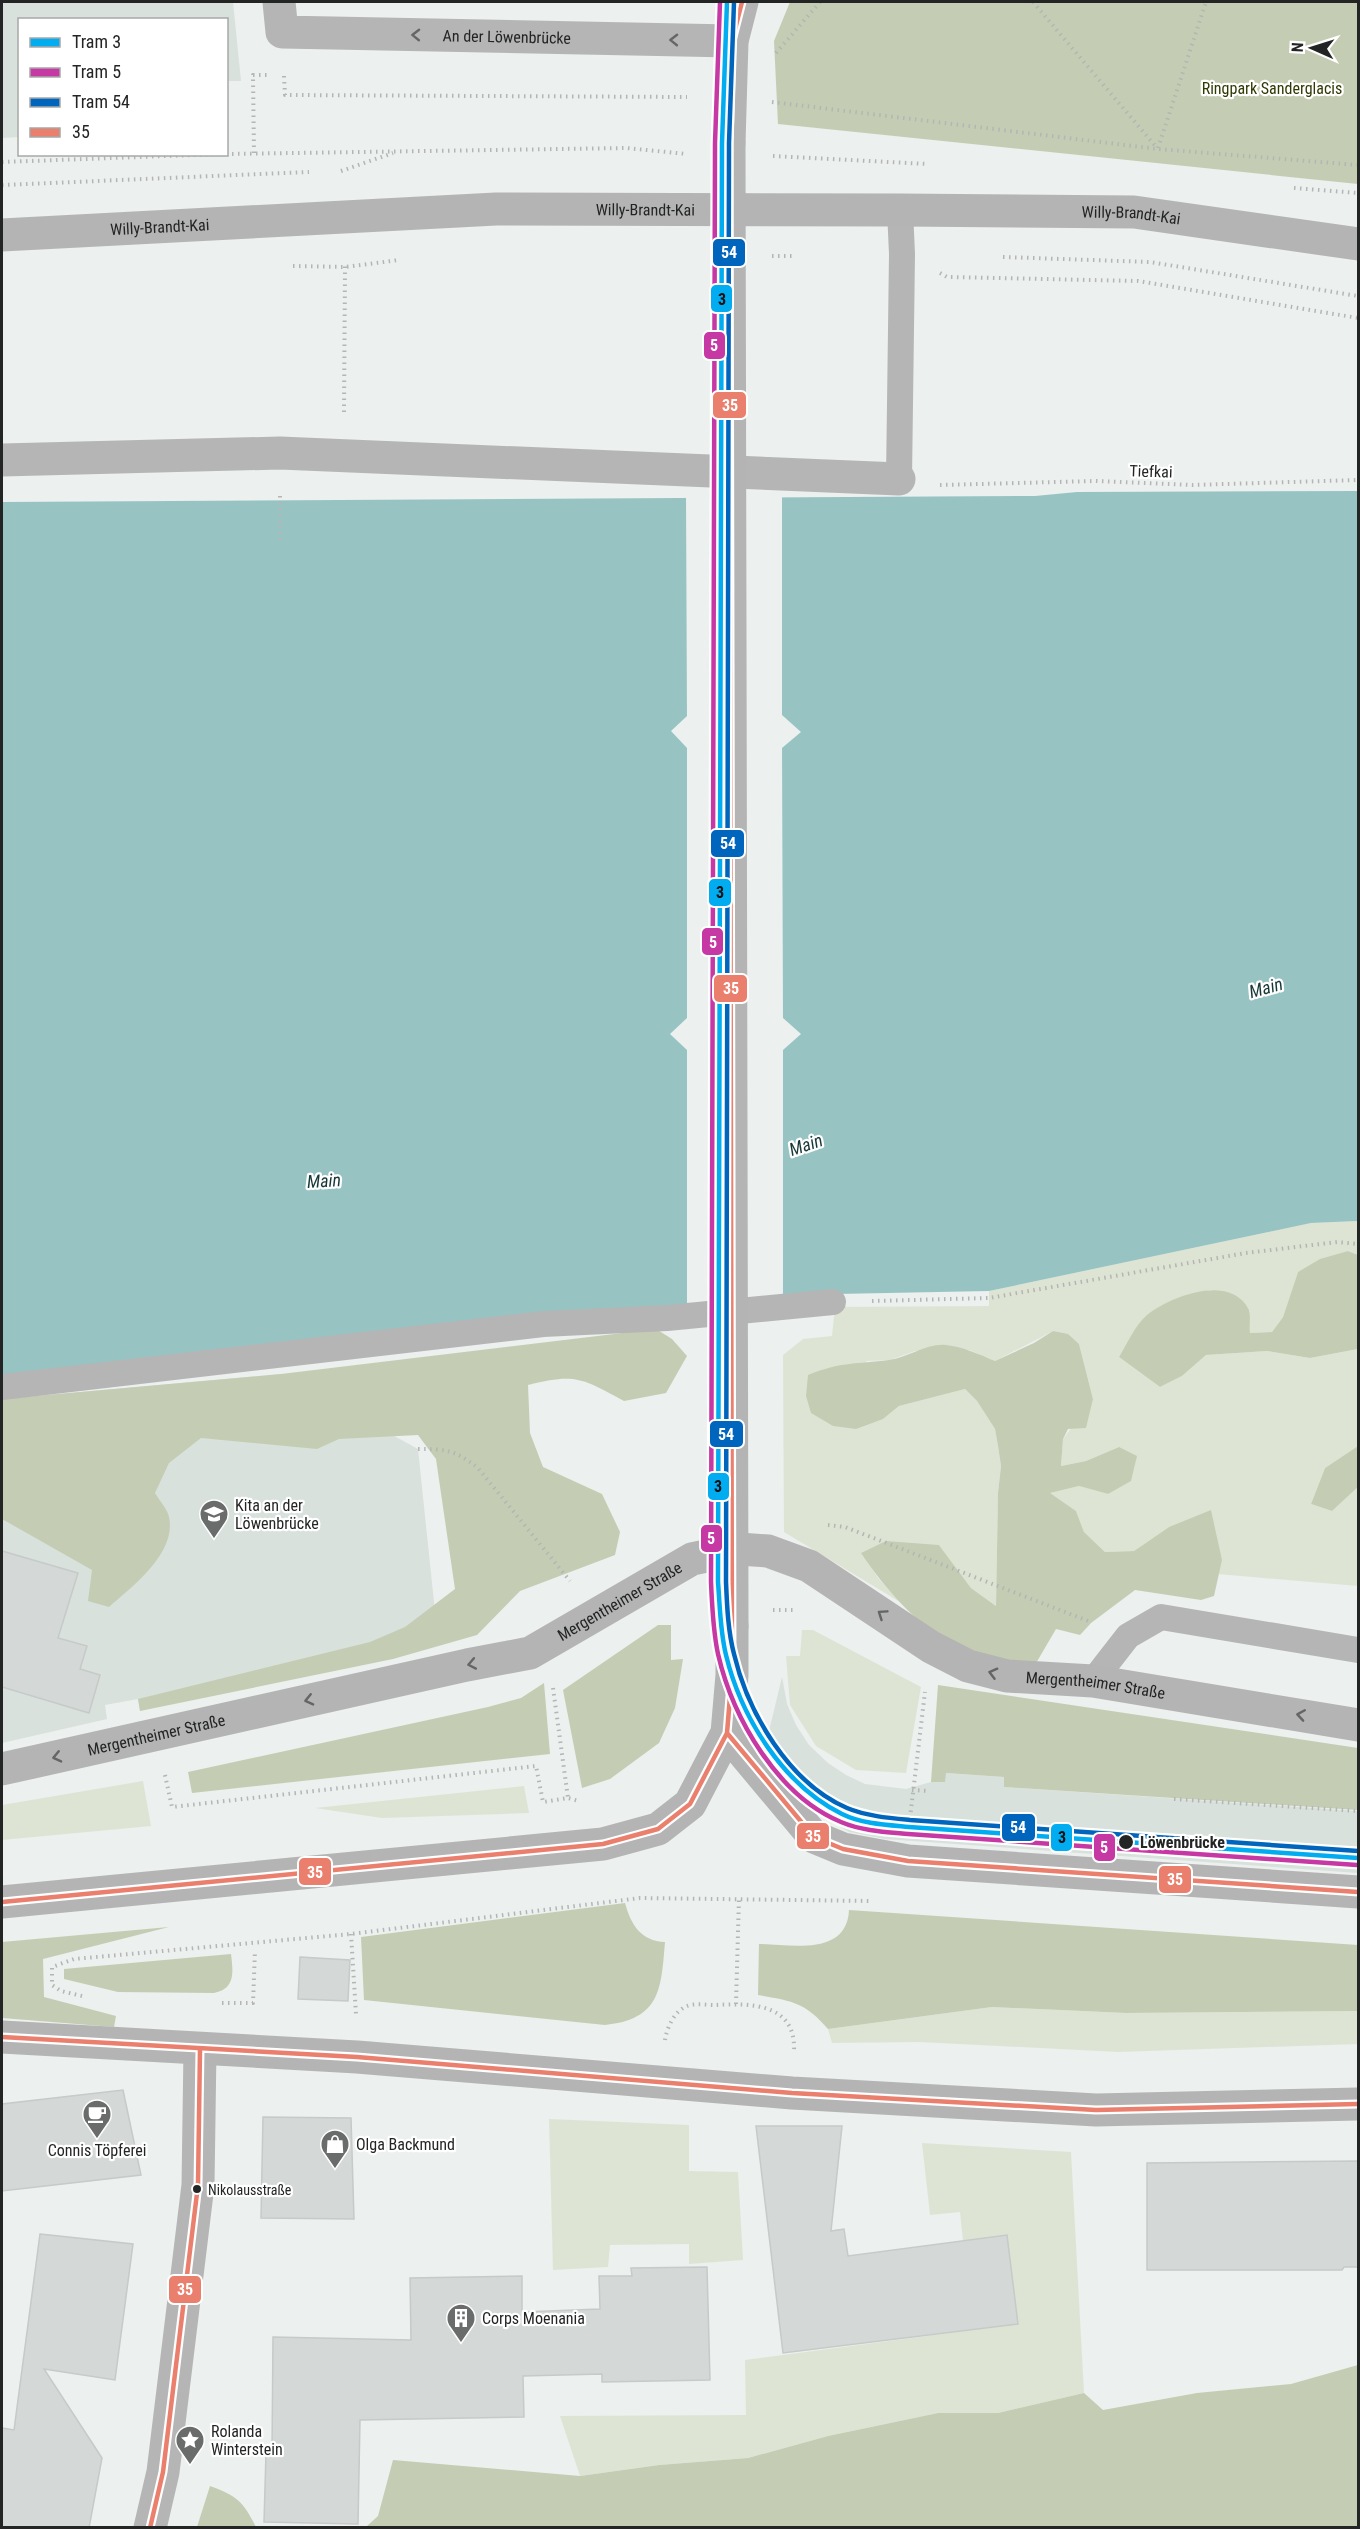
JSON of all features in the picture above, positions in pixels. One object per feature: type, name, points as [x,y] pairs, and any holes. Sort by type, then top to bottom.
[{"type":"main road","points":[[2,1902],[603,1844],[657,1829],[690,1804],[727,1733],[732,1626],[729,143],[735,98],[727,2]]},
{"type":"main road","points":[[732,41],[742,2]]},
{"type":"main road","name":"Willy-Brandt-Kai","points":[[2,235],[496,209],[900,210],[1134,213],[1359,244]]},
{"type":"main road","name":"Mergentheimer Straße","points":[[2,1769],[455,1667],[530,1653],[692,1559],[740,1549],[768,1551],[809,1566],[930,1647],[968,1666],[1007,1676],[1093,1681],[1359,1725]]},
{"type":"main road","points":[[727,1733],[814,1837],[843,1849],[918,1862],[1359,1892]]},
{"type":"main road","points":[[2,2037],[357,2057],[792,2093],[1096,2110],[1359,2104]]},
{"type":"street","name":"An der Löwenbrücke","points":[[281,17],[732,41]]},
{"type":"street","points":[[2,460],[280,453],[342,454],[899,479]]},
{"type":"street","points":[[150,2528],[163,2472],[198,2185],[200,2049]]},
{"type":"lane","points":[[899,479],[900,210]]},
{"type":"lane","points":[[2,1387],[543,1324],[667,1318],[833,1302]]},
{"type":"lane","points":[[1093,1681],[1128,1636],[1161,1617],[1359,1650]]},
{"type":"path","points":[[735,98],[820,2]]},
{"type":"path","points":[[1033,2],[1158,149]]},
{"type":"path","points":[[1158,149],[1206,2]]},
{"type":"path","points":[[254,153],[253,75],[284,74],[285,95],[735,98],[1158,149],[1359,165]]},
{"type":"path","points":[[228,154],[626,148],[666,153]]},
{"type":"path","points":[[332,172],[344,171],[397,152]]},
{"type":"path","points":[[2,162],[167,156]]},
{"type":"path","points":[[2,185],[320,172]]},
{"type":"path","points":[[342,454],[344,216]]},
{"type":"path","points":[[761,256],[796,256]]},
{"type":"path","points":[[997,257],[1150,262],[1359,296]]},
{"type":"path","points":[[288,266],[345,267],[402,260]]},
{"type":"path","points":[[947,277],[1138,281],[1359,318]]},
{"type":"path","name":"Tiefkai","points":[[942,485],[1095,481],[1192,485],[1359,480]]},
{"type":"path","points":[[833,1302],[989,1298],[1246,1252],[1337,1242],[1359,1244]]},
{"type":"path","points":[[418,1449],[446,1449],[459,1453],[478,1468],[575,1586]]},
{"type":"path","points":[[767,1610],[803,1610]]},
{"type":"path","points":[[915,1774],[930,1647]]},
{"type":"path","points":[[157,1734],[172,1808],[536,1766],[543,1802],[568,1797],[552,1684]]},
{"type":"path","points":[[912,1790],[930,1791]]},
{"type":"path","points":[[1174,1799],[1359,1811]]},
{"type":"path","points":[[736,2004],[739,1897]]},
{"type":"path","points":[[83,1996],[61,1991],[52,1985],[52,1967],[63,1961],[74,1959],[351,1934],[640,1898],[739,1897],[880,1901]]},
{"type":"path","points":[[351,1934],[355,2002]]},
{"type":"path","points":[[253,2003],[255,1950]]},
{"type":"path","points":[[667,2029],[674,2016],[686,2006],[736,2004],[772,2009],[787,2020],[794,2042]]},
{"type":"shaded area","points":[[2,2],[233,2],[241,81],[228,81],[228,18],[18,18],[18,137],[2,138]]},
{"type":"shaded area","name":"Kita an der Löwenbrücke","points":[[281,1374],[418,1449],[437,1631],[140,1711],[138,1699],[105,1705],[107,1719],[2,1743],[2,1399]]},
{"type":"shaded area","points":[[782,1677],[787,1704],[796,1725],[809,1745],[828,1763],[865,1784],[906,1789],[931,1782],[945,1782],[945,1773],[1004,1777],[1004,1787],[1358,1811],[1358,1873],[885,1839],[849,1832],[807,1807],[776,1771],[765,1748]]},
{"type":"green space","name":"Ringpark Sanderglacis","points":[[790,2],[1358,2],[1358,184],[778,124],[774,41]]},
{"type":"green space","points":[[1358,1221],[1358,1255],[1348,1251],[1298,1272],[1283,1317],[1272,1332],[1249,1333],[1250,1311],[1211,1290],[1177,1300],[1155,1310],[1138,1327],[1119,1357],[1160,1387],[1182,1376],[1206,1355],[1267,1351],[1310,1358],[1358,1349],[1358,1446],[1325,1468],[1311,1504],[1332,1511],[1358,1487],[1358,1586],[1218,1574],[1222,1559],[1169,1527],[1134,1551],[1105,1552],[1084,1532],[1076,1511],[1049,1493],[1079,1486],[1108,1494],[1119,1447],[1086,1461],[1061,1466],[1063,1439],[1093,1399],[1079,1344],[1053,1331],[995,1361],[969,1350],[915,1351],[890,1360],[866,1361],[883,1419],[899,1406],[965,1389],[977,1401],[995,1429],[1001,1466],[998,1493],[996,1606],[971,1588],[939,1545],[862,1553],[878,1578],[900,1602],[784,1532],[783,1355],[803,1339],[832,1336],[835,1307],[989,1306],[989,1291],[1311,1223]]},
{"type":"green space","points":[[1348,1251],[1358,1255],[1358,1349],[1310,1358],[1267,1351],[1206,1355],[1182,1376],[1160,1387],[1119,1357],[1135,1329],[1147,1315],[1171,1301],[1200,1291],[1229,1292],[1240,1299],[1249,1310],[1250,1333],[1272,1332],[1283,1317],[1298,1272],[1320,1259]]},
{"type":"green space","points":[[656,1329],[672,1339],[687,1356],[666,1393],[624,1401],[598,1387],[578,1380],[557,1379],[528,1385],[530,1433],[543,1467],[602,1494],[620,1532],[615,1555],[520,1591],[477,1635],[393,1659],[140,1711],[138,1699],[370,1642],[405,1627],[455,1589],[436,1459],[418,1435],[339,1439],[317,1449],[201,1438],[169,1463],[155,1493],[169,1517],[170,1530],[160,1556],[140,1579],[109,1607],[88,1601],[92,1570],[2,1519],[2,1399],[281,1374]]},
{"type":"green space","points":[[1053,1331],[1068,1334],[1079,1344],[1093,1399],[1086,1428],[1068,1429],[1063,1439],[1061,1466],[1086,1461],[1119,1447],[1137,1456],[1131,1481],[1108,1494],[1079,1486],[1050,1493],[1076,1511],[1084,1532],[1105,1552],[1134,1551],[1169,1527],[1211,1510],[1222,1560],[1214,1596],[1201,1600],[1135,1590],[1091,1623],[1080,1635],[1056,1629],[1032,1670],[973,1654],[956,1647],[928,1629],[903,1606],[861,1553],[886,1541],[939,1545],[971,1588],[996,1606],[998,1493],[1001,1466],[995,1429],[977,1401],[965,1389],[899,1406],[883,1419],[856,1429],[833,1426],[811,1413],[806,1396],[808,1375],[829,1368],[896,1359],[939,1345],[965,1349],[995,1361],[1034,1343]]},
{"type":"green space","points":[[1358,1446],[1358,1487],[1332,1511],[1311,1504],[1325,1468]]},
{"type":"green space","points":[[658,1625],[671,1625],[671,1660],[683,1659],[675,1708],[659,1743],[610,1779],[582,1788],[563,1690]]},
{"type":"green space","points":[[802,1630],[813,1630],[921,1687],[906,1773],[856,1770],[816,1746],[790,1705],[786,1656],[800,1656]]},
{"type":"green space","points":[[544,1683],[550,1754],[192,1793],[188,1772],[488,1707],[521,1698]]},
{"type":"green space","points":[[938,1685],[1358,1748],[1358,1810],[1004,1787],[1004,1777],[946,1773],[945,1782],[931,1782]]},
{"type":"green space","points":[[143,1781],[151,1826],[2,1840],[2,1805]]},
{"type":"green space","points":[[524,1786],[529,1813],[382,1818],[315,1808]]},
{"type":"green space","points":[[625,1903],[630,1918],[643,1935],[649,1939],[665,1942],[662,1974],[654,1999],[648,2008],[623,2022],[605,2025],[364,2000],[361,1937]]},
{"type":"green space","points":[[849,1910],[1358,1945],[1358,2011],[1126,2013],[992,2007],[828,2029],[812,2013],[797,2004],[758,1995],[759,1944],[801,1946],[828,1941],[839,1935],[846,1925]]},
{"type":"green space","points":[[169,1927],[43,1959],[44,1997],[116,2016],[114,2027],[2,2018],[2,1942]]},
{"type":"green space","points":[[231,1954],[232,1978],[230,1983],[226,1988],[214,1993],[118,1992],[64,1979],[64,1969]]},
{"type":"green space","points":[[992,2007],[1126,2013],[1358,2011],[1358,2044],[1118,2052],[919,2042],[832,2043],[828,2029]]},
{"type":"green space","points":[[549,2119],[689,2125],[689,2171],[738,2172],[743,2260],[689,2264],[689,2244],[610,2245],[608,2267],[553,2270]]},
{"type":"green space","points":[[922,2143],[1071,2152],[1084,2393],[998,2413],[938,2413],[828,2436],[748,2458],[659,2465],[580,2476],[560,2416],[746,2415],[745,2360],[1018,2324],[1007,2236],[963,2241],[960,2212],[930,2215]]},
{"type":"green space","points":[[1358,2365],[1358,2527],[366,2527],[378,2516],[393,2460],[580,2476],[659,2465],[748,2458],[828,2436],[938,2413],[998,2413],[1084,2393],[1103,2410],[1197,2393],[1291,2384]]},
{"type":"green space","points":[[210,2486],[238,2500],[256,2527],[197,2527]]},
{"type":"water","name":"Main","points":[[1358,491],[1358,1221],[1311,1223],[989,1291],[836,1294],[2,1382],[2,502],[1035,496],[1077,492]],"holes":[[[782,715],[801,732],[782,748],[687,748],[671,731],[687,716]],[[687,1018],[783,1018],[801,1034],[783,1050],[687,1050],[670,1034]]]},
{"type":"pier","points":[[782,494],[782,719],[687,720],[686,495]]},
{"type":"pier","points":[[687,744],[782,744],[783,1022],[687,1022]]},
{"type":"pier","points":[[687,1046],[783,1046],[783,1302],[687,1310]]},
{"type":"building","points":[[2,1551],[78,1573],[58,1638],[87,1646],[80,1669],[100,1675],[89,1713],[2,1687]]},
{"type":"building","points":[[300,1957],[350,1960],[348,2001],[298,1999]]},
{"type":"building","points":[[123,2090],[141,2175],[2,2191],[2,2104]]},
{"type":"building","points":[[263,2117],[351,2118],[354,2219],[261,2218]]},
{"type":"building","points":[[756,2126],[842,2126],[831,2231],[844,2229],[848,2256],[1007,2235],[1018,2324],[783,2353]]},
{"type":"building","points":[[1359,2161],[1359,2267],[1344,2267],[1342,2270],[1147,2270],[1147,2163]]},
{"type":"building","points":[[40,2234],[133,2244],[115,2380],[44,2369],[102,2458],[89,2528],[2,2528],[2,2428],[14,2430]]},
{"type":"building","points":[[707,2267],[710,2380],[602,2382],[602,2374],[523,2376],[524,2417],[360,2420],[358,2524],[264,2522],[266,2453],[272,2453],[273,2337],[411,2340],[410,2278],[522,2276],[522,2312],[600,2309],[599,2276],[632,2276],[631,2268]]},
{"type":"tram line","name":"5","points":[[720,2],[715,143],[711,1582],[715,1636],[725,1679],[747,1729],[778,1775],[818,1810],[849,1825],[874,1831],[908,1834],[1357,1865]]},
{"type":"tram line","name":"3","points":[[727,2],[722,143],[718,1582],[722,1637],[733,1678],[754,1725],[783,1767],[801,1786],[821,1801],[842,1814],[858,1820],[909,1827],[1358,1858]]},
{"type":"tram line","name":"54","points":[[734,2],[729,143],[726,1582],[730,1636],[740,1677],[761,1722],[789,1764],[826,1797],[862,1813],[910,1820],[1358,1851]]},
{"type":"transit line","name":"35","points":[[2,1902],[603,1844],[658,1829],[690,1804],[727,1733],[732,1675],[729,143],[732,41],[742,2]]},
{"type":"transit line","name":"35","points":[[731,1684],[727,1733],[814,1837],[843,1849],[908,1861],[1358,1892]]},
{"type":"transit line","name":"35","points":[[2,2037],[357,2057],[792,2093],[1096,2110],[1358,2104]]},
{"type":"transit line","name":"35","points":[[150,2528],[163,2472],[198,2185],[200,2049]]},
{"type":"place","name":"Kita an der Löwenbrücke","points":[[214,1540]]},
{"type":"place","name":"Löwenbrücke","points":[[1126,1842]]},
{"type":"place","name":"Connis Töpferei","points":[[97,2140]]},
{"type":"place","name":"Olga Backmund","points":[[335,2170]]},
{"type":"place","name":"Nikolausstraße","points":[[197,2189]]},
{"type":"place","name":"Corps Moenania","points":[[461,2344]]},
{"type":"place","name":"Rolanda Winterstein","points":[[190,2466]]}]
